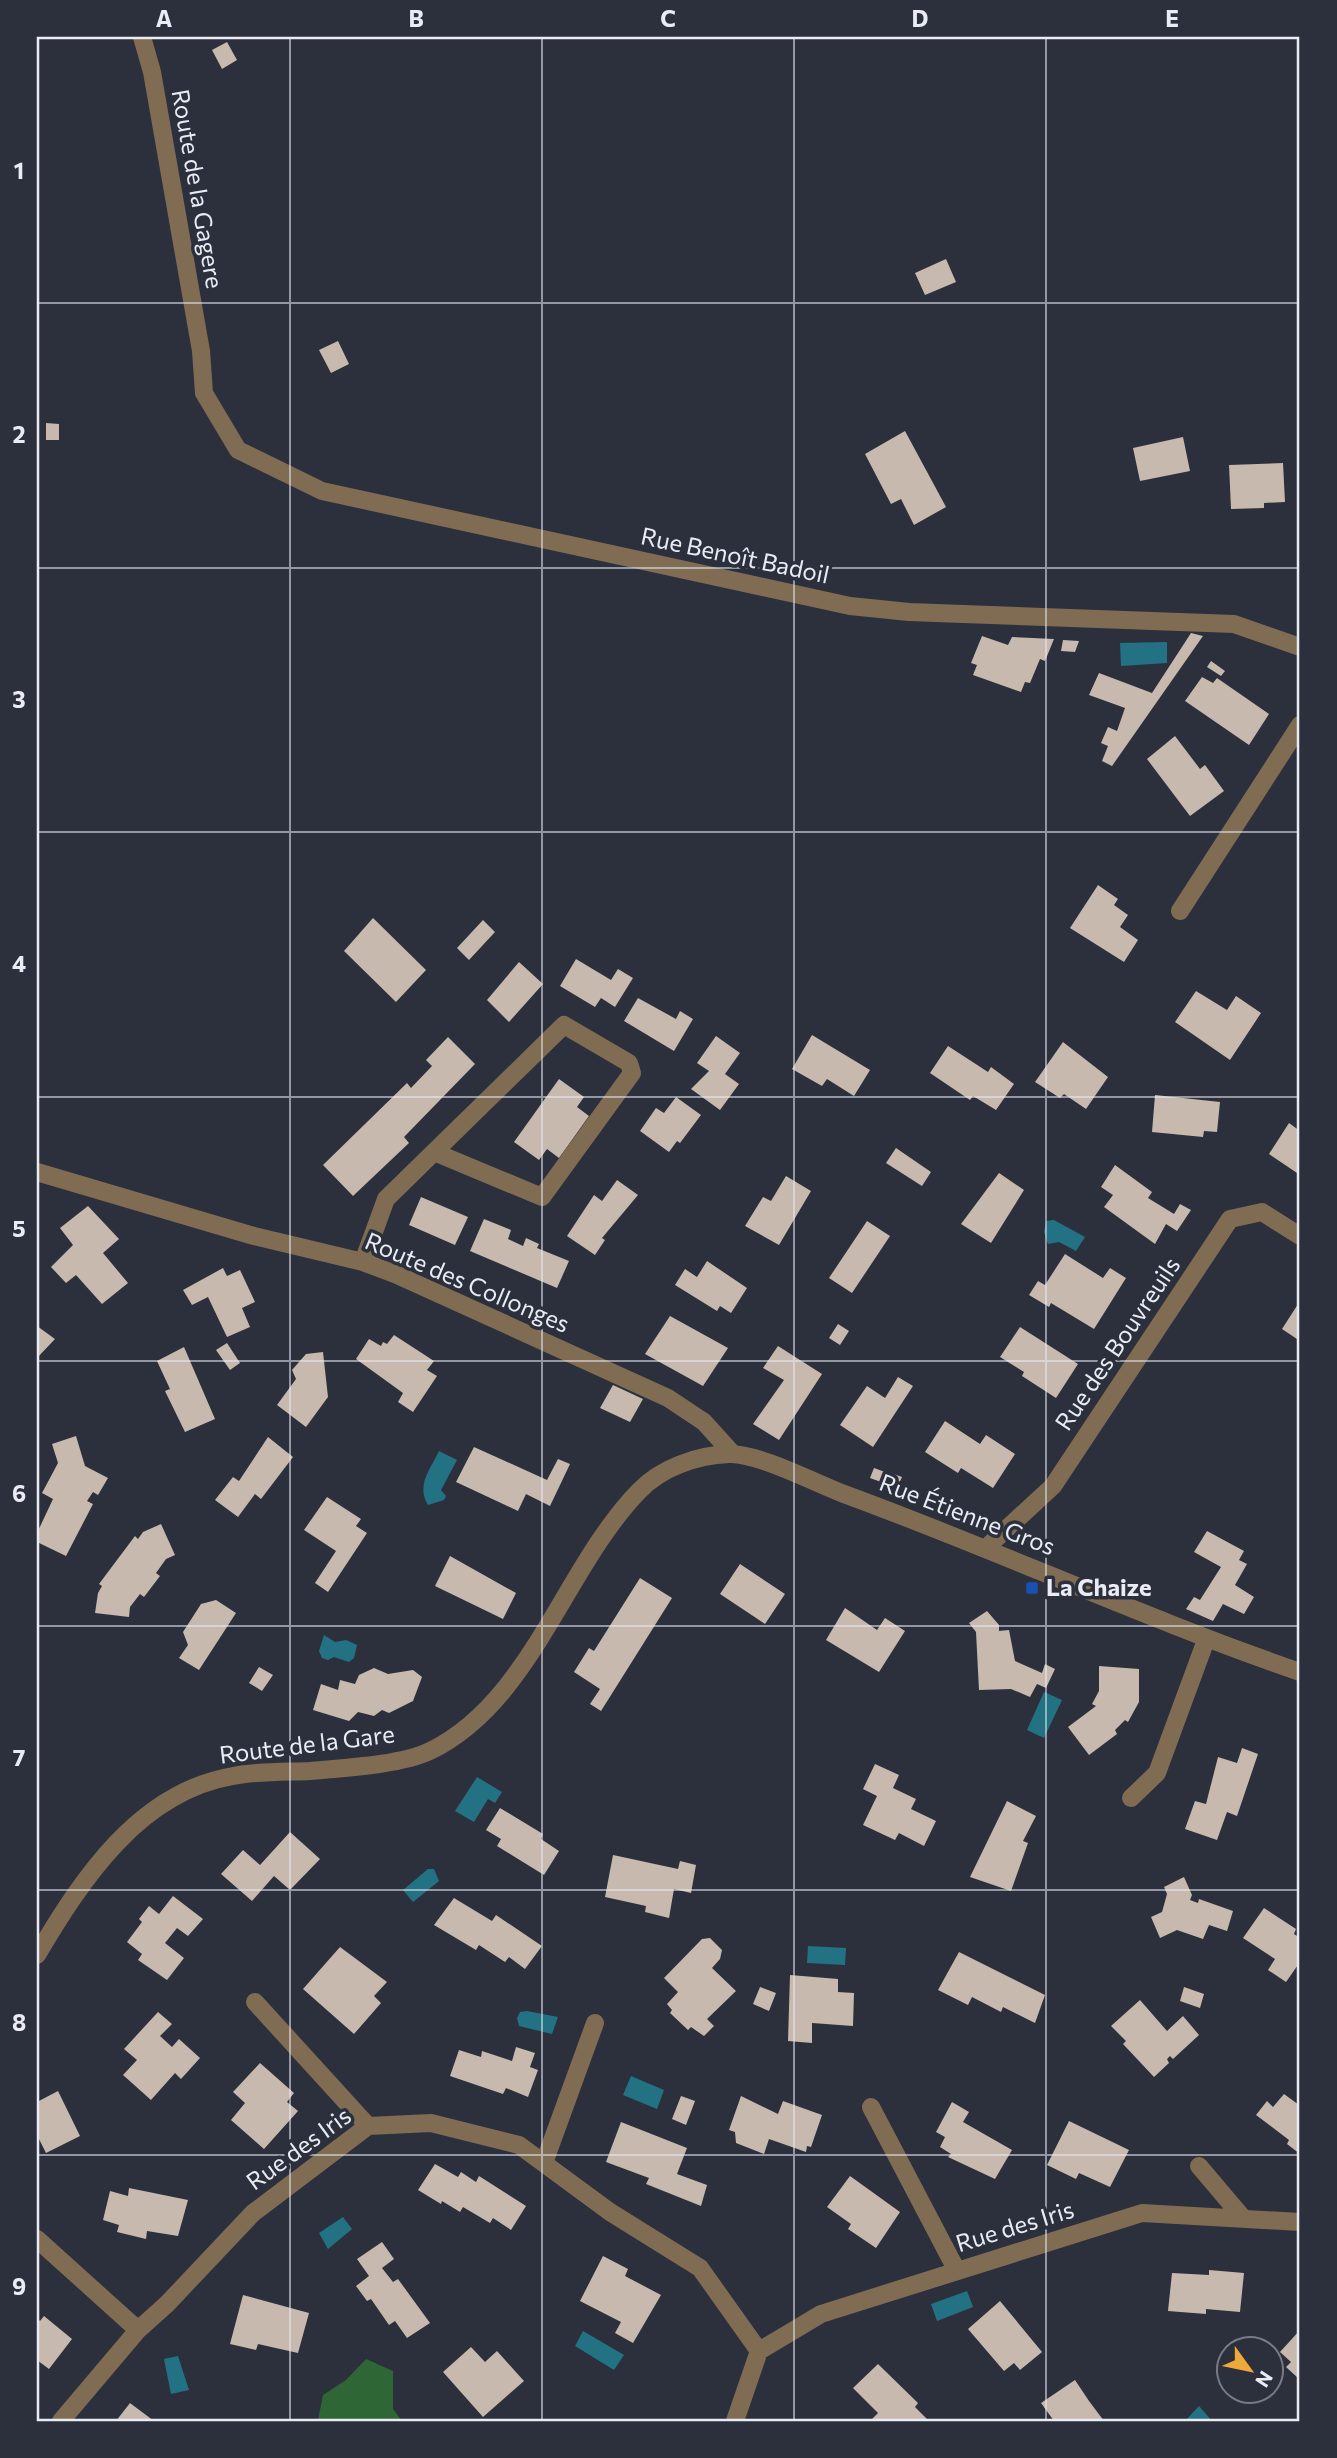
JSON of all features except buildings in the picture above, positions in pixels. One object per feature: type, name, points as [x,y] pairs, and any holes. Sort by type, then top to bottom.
[{"type":"street","name":"Route de la Gagere","points":[[142,37],[152,72],[201,351],[204,393]]},
{"type":"street","name":"Rue Benoît Badoil","points":[[204,393],[238,450],[322,491],[850,606],[909,612],[1234,624],[1300,647]]},
{"type":"street","points":[[1180,911],[1300,725]]},
{"type":"street","points":[[363,1262],[386,1199],[434,1152],[564,1025],[629,1063],[632,1073],[542,1197],[434,1152]]},
{"type":"street","name":"Route des Collonges","points":[[37,1172],[254,1236],[363,1262],[465,1304],[668,1398],[704,1422],[732,1453]]},
{"type":"street","name":"Rue des Bouvreuils","points":[[987,1547],[1053,1486],[1230,1219],[1262,1212],[1300,1236]]},
{"type":"street","name":"Rue Étienne Gros","points":[[732,1453],[779,1468],[987,1547],[1206,1640],[1300,1672]]},
{"type":"street","name":"Route de la Gare","points":[[37,1955],[107,1851],[151,1812],[188,1788],[234,1776],[351,1768],[428,1753],[474,1724],[523,1663],[606,1534],[641,1489],[686,1460],[732,1453]]},
{"type":"street","points":[[1131,1798],[1157,1773],[1206,1640]]},
{"type":"street","points":[[255,2002],[368,2126]]},
{"type":"street","points":[[544,2163],[595,2023]]},
{"type":"street","points":[[871,2107],[957,2271]]},
{"type":"street","name":"Rue des Iris","points":[[61,2421],[138,2330],[167,2304],[253,2213],[368,2126],[431,2123],[519,2145],[610,2212],[699,2268],[759,2351],[821,2314],[1142,2213],[1300,2222]]},
{"type":"street","points":[[1199,2166],[1243,2218]]},
{"type":"street","points":[[37,2239],[138,2330]]},
{"type":"street","points":[[735,2421],[759,2351]]},
{"type":"green space","points":[[366,2359],[393,2371],[393,2409],[402,2421],[318,2420],[323,2395],[346,2380]]},
{"type":"water","points":[[1167,642],[1167,663],[1121,666],[1120,643]]},
{"type":"water","points":[[1054,1220],[1085,1237],[1076,1251],[1059,1242],[1048,1244],[1044,1232],[1046,1221]]},
{"type":"water","points":[[439,1451],[457,1460],[441,1490],[446,1496],[444,1500],[428,1505],[423,1491],[424,1484]]},
{"type":"water","points":[[324,1635],[335,1642],[346,1640],[357,1645],[354,1658],[349,1662],[334,1657],[328,1660],[322,1658],[319,1651]]},
{"type":"water","points":[[1044,1692],[1062,1700],[1044,1738],[1027,1730]]},
{"type":"water","points":[[477,1777],[502,1792],[495,1803],[488,1799],[474,1822],[455,1811]]},
{"type":"water","points":[[428,1869],[434,1869],[439,1881],[413,1902],[403,1890]]},
{"type":"water","points":[[808,1946],[846,1948],[845,1965],[807,1963]]},
{"type":"water","points":[[520,2012],[558,2017],[552,2034],[519,2026],[517,2018]]},
{"type":"water","points":[[631,2076],[664,2090],[657,2109],[623,2095]]},
{"type":"water","points":[[343,2217],[352,2229],[328,2249],[319,2233]]},
{"type":"water","points":[[967,2291],[973,2307],[937,2321],[931,2304]]},
{"type":"water","points":[[583,2331],[624,2355],[614,2370],[575,2346]]},
{"type":"water","points":[[178,2356],[189,2390],[171,2394],[164,2359]]},
{"type":"water","points":[[1199,2406],[1212,2421],[1185,2421]]},
{"type":"place","name":"La Chaize","points":[[1032,1588]]}]
